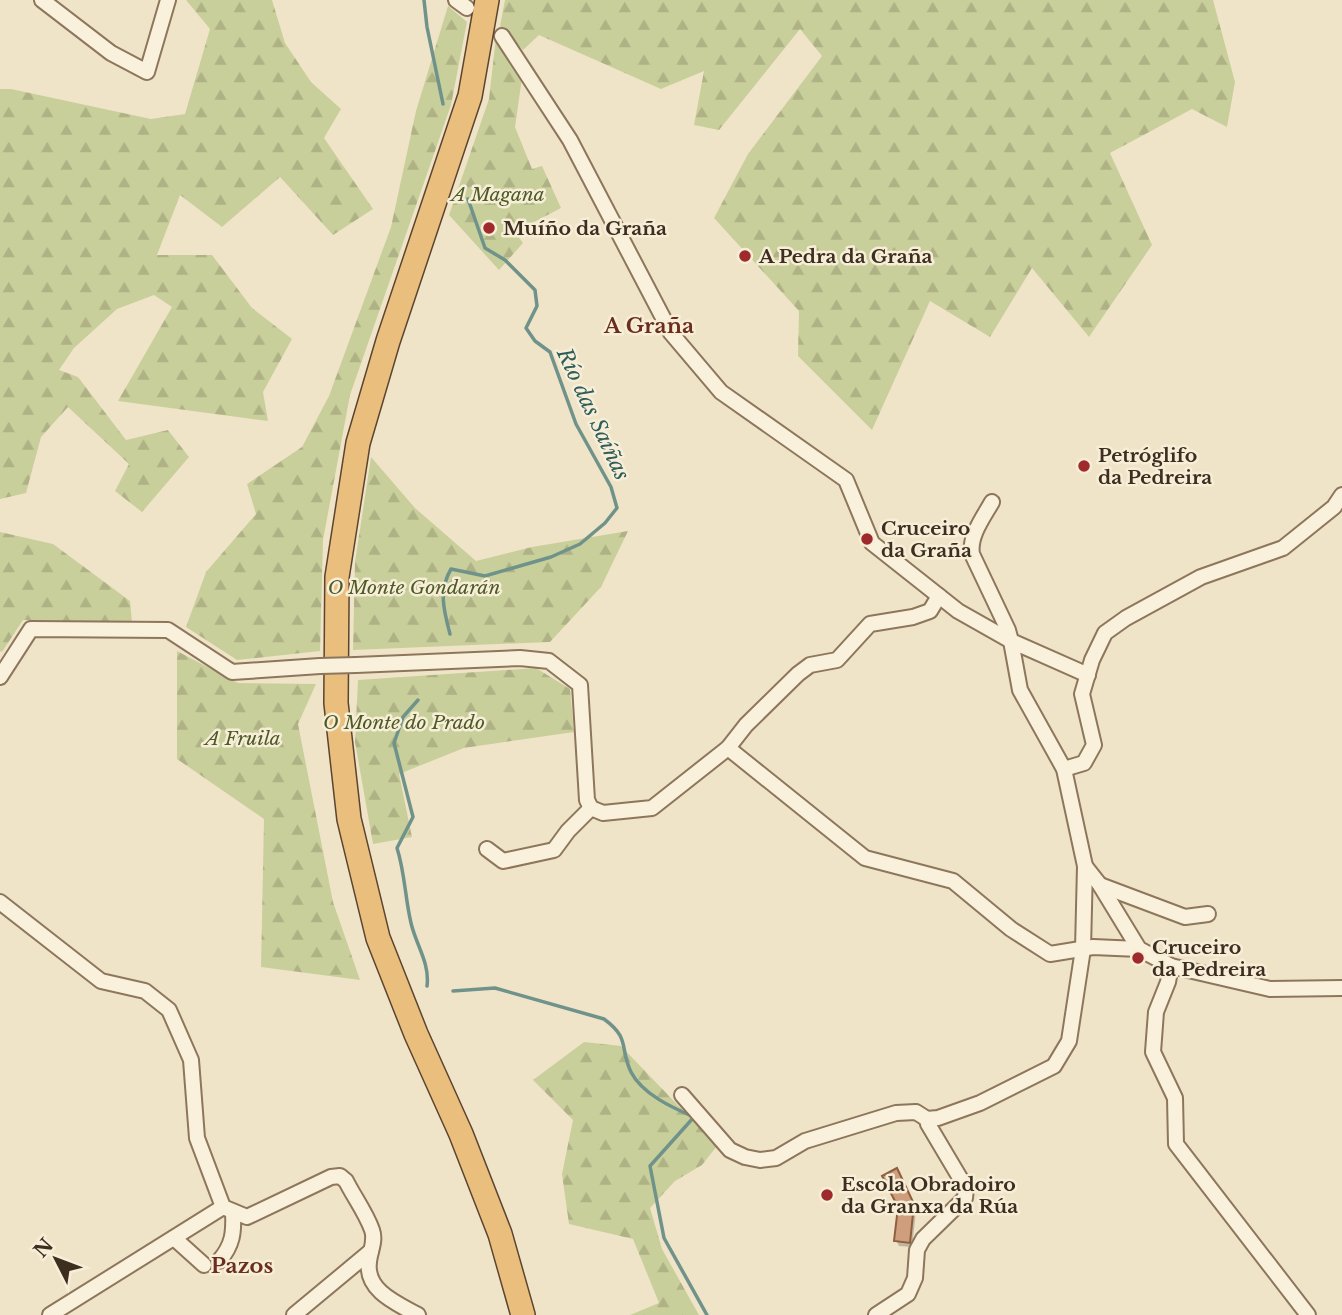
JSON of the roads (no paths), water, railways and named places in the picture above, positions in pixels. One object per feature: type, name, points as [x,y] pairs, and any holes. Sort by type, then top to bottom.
[{"type":"highway","points":[[470,3],[470,96],[388,341],[358,443],[337,577],[336,703],[349,818],[378,938],[500,1234],[523,1315]]},
{"type":"street","points":[[43,0],[111,53],[148,72],[168,0]]},
{"type":"street","points":[[502,36],[570,140],[671,332],[721,392],[846,480],[872,543],[958,611],[1011,641],[1088,675]]},
{"type":"street","points":[[1064,769],[1084,763],[1094,745],[1082,694],[1105,633],[1126,618],[1201,577],[1283,548],[1335,507],[1342,495]]},
{"type":"street","points":[[682,1095],[730,1150],[760,1160],[776,1158],[805,1141],[896,1113],[916,1112],[927,1119],[938,1118],[980,1103],[1054,1066],[1069,1041],[1083,949],[1085,866],[1064,769],[1020,690],[1009,630],[972,554],[971,546],[975,533],[992,502]]},
{"type":"street","points":[[0,677],[31,629],[168,630],[232,672],[520,658],[549,661],[580,685],[587,800],[591,808],[603,813],[652,808],[728,748],[746,725],[810,665],[837,660],[870,624],[913,617],[930,611],[939,596]]},
{"type":"street","points":[[728,748],[865,858],[953,881],[1011,929],[1050,954],[1083,949],[1139,949]]},
{"type":"street","points":[[487,849],[503,861],[554,850],[591,808]]},
{"type":"street","points":[[1085,866],[1100,885],[1139,949],[1171,967],[1270,989],[1342,988]]},
{"type":"street","points":[[1100,885],[1185,917],[1208,914]]},
{"type":"street","points":[[0,902],[100,981],[145,991],[169,1010],[191,1060],[197,1138],[228,1210],[234,1234],[230,1249],[219,1261]]},
{"type":"street","points":[[1171,967],[1156,1012],[1153,1052],[1175,1098],[1176,1144],[1308,1315]]},
{"type":"street","points":[[876,1315],[908,1294],[915,1278],[917,1250],[923,1239],[965,1198],[966,1188],[927,1119]]},
{"type":"street","points":[[50,1315],[174,1238],[228,1210],[247,1217],[331,1177],[340,1176],[346,1181],[372,1230],[374,1240],[368,1265],[372,1280],[385,1297],[418,1315]]},
{"type":"street","points":[[174,1238],[204,1265]]},
{"type":"street","points":[[294,1315],[371,1251]]},
{"type":"waterway","name":"Río das Saíñas","points":[[424,0],[443,104]]},
{"type":"waterway","name":"Río das Saíñas","points":[[450,634],[443,593],[451,569],[485,576],[551,557],[580,544],[605,523],[617,508],[611,487],[576,424],[550,352],[535,341],[526,328],[537,306],[535,290],[505,260],[485,248],[468,199]]},
{"type":"waterway","name":"Río das Saíñas","points":[[418,700],[403,717],[394,743],[413,817],[397,848],[411,923],[425,962],[427,986]]},
{"type":"waterway","name":"Río das Saíñas","points":[[453,991],[495,988],[604,1019],[618,1032],[636,1080],[650,1094],[694,1117],[650,1166],[664,1238],[707,1315]]},
{"type":"place","name":"Muíño da Graña","points":[[489,228]]},
{"type":"place","name":"A Pedra da Graña","points":[[745,256]]},
{"type":"place","name":"Petróglifo da Pedreira","points":[[1084,466]]},
{"type":"place","name":"Cruceiro da Graña","points":[[867,539]]},
{"type":"place","name":"Cruceiro da Pedreira","points":[[1138,958]]},
{"type":"place","name":"Escola Obradoiro da Granxa da Rúa","points":[[827,1195]]},
{"type":"district","name":"A Graña","points":[[649,326]]},
{"type":"district","name":"Pazos","points":[[242,1266]]},
{"type":"park label","name":"A Magana","points":[[498,194]]},
{"type":"park label","name":"O Monte Gondarán","points":[[414,587]]},
{"type":"park label","name":"O Monte do Prado","points":[[404,722]]},
{"type":"park label","name":"A Fruila","points":[[243,738]]}]
